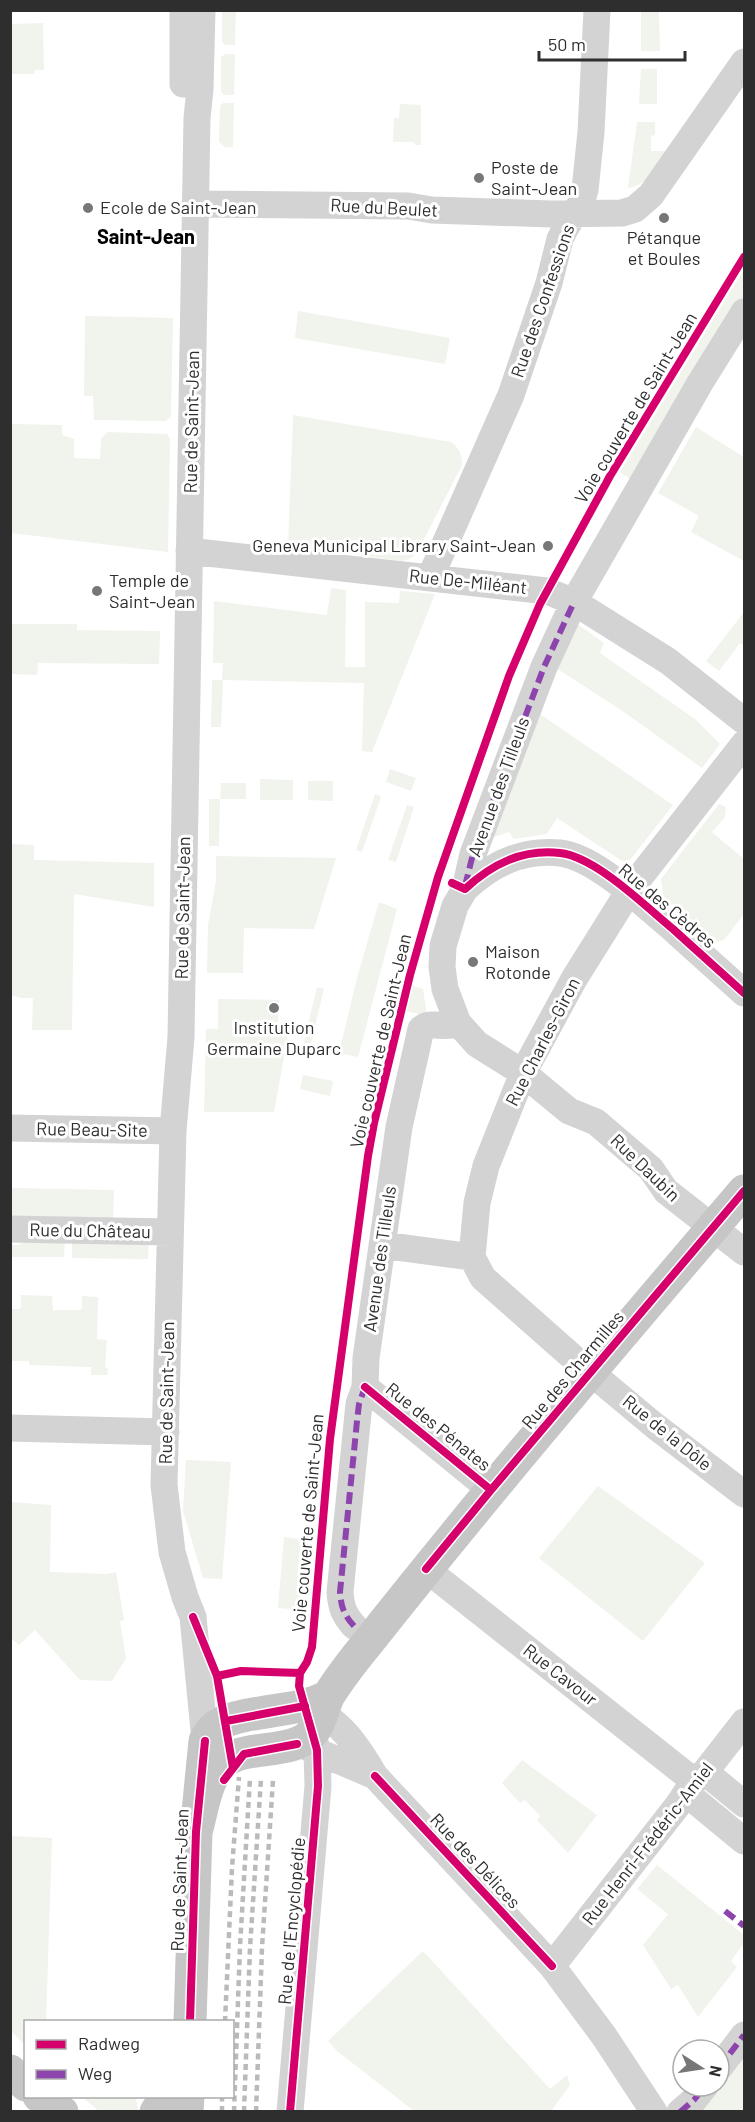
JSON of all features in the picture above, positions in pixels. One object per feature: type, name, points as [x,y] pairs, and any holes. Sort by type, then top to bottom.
[{"type":"main road","name":"Rue des Charmilles","points":[[314,1724],[360,1652],[426,1569],[744,1191]]},
{"type":"main road","points":[[216,1731],[314,1724]]},
{"type":"main road","points":[[196,1832],[214,1773],[220,1765],[314,1724]]},
{"type":"main road","name":"Rue de Saint-Jean","points":[[190,2020],[196,1832],[216,1731]]},
{"type":"main road","points":[[183,2020],[191,1988]]},
{"type":"main road","points":[[10,2071],[24,2083]]},
{"type":"main road","points":[[156,2112],[165,2098]]},
{"type":"street","name":"Rue de Saint-Jean","points":[[183,10],[183,88],[197,118]]},
{"type":"street","name":"Rue de Saint-Jean","points":[[202,10],[195,204],[181,1037],[173,1131],[164,1485],[172,1552],[193,1617],[202,1693],[216,1731]]},
{"type":"street","name":"Rue des Confessions","points":[[430,578],[511,395],[549,283],[560,239],[581,203],[585,190],[595,79],[597,10]]},
{"type":"street","name":"Rue du Beulet","points":[[195,204],[408,207],[432,210],[573,215],[621,213],[635,209],[651,195],[744,62]]},
{"type":"street","name":"Avenue des Tilleuls","points":[[354,1626],[345,1616],[340,1592],[359,1404],[365,1387],[366,1358],[399,1127],[421,1029],[431,1025],[451,1027],[458,1023],[445,989],[442,967],[443,946],[455,906],[465,889],[473,854],[544,667],[574,602],[700,383],[744,312]]},
{"type":"street","name":"Rue De-Miléant","points":[[189,551],[547,591],[574,602],[668,661],[744,721]]},
{"type":"street","name":"Rue Charles-Giron","points":[[472,1257],[477,1203],[486,1166],[523,1073],[574,979],[629,891],[744,744]]},
{"type":"street","name":"Rue des Cèdres","points":[[465,889],[478,877],[506,860],[525,854],[562,853],[597,868],[629,891],[744,993]]},
{"type":"street","name":"Rue Daubin","points":[[458,1023],[477,1044],[523,1073],[569,1111],[596,1122],[651,1169],[666,1191],[744,1252]]},
{"type":"street","name":"Rue Beau-Site","points":[[10,1128],[173,1131]]},
{"type":"street","name":"Rue du Château","points":[[10,1229],[170,1232]]},
{"type":"street","points":[[382,1245],[472,1257],[483,1278],[591,1372]]},
{"type":"street","name":"Rue de la Dôle","points":[[591,1372],[744,1494]]},
{"type":"street","name":"Rue des Pénates","points":[[365,1387],[491,1490]]},
{"type":"street","points":[[10,1428],[166,1432]]},
{"type":"street","name":"Rue Cavour","points":[[426,1569],[695,1782],[744,1841]]},
{"type":"street","name":"Rue Henri-Frédéric-Amiel","points":[[552,1966],[744,1722]]},
{"type":"street","name":"Rue des Délices","points":[[314,1724],[356,1744],[375,1776]]},
{"type":"street","name":"Rue des Délices","points":[[314,1724],[375,1776],[552,1966],[604,2036],[654,2112]]},
{"type":"street","name":"Rue de l'Encyclopédie","points":[[290,2112],[318,1786],[314,1724]]},
{"type":"street","points":[[216,1731],[217,1751],[244,1754]]},
{"type":"street","name":"Rue Cavour","points":[[695,1782],[744,1804]]},
{"type":"street","points":[[731,2052],[744,2035]]},
{"type":"street","points":[[680,2112],[696,2098]]},
{"type":"shaded area","points":[[236,11],[235,45],[225,45],[222,42],[222,13]]},
{"type":"shaded area","points":[[641,11],[659,11],[660,51],[641,51]]},
{"type":"shaded area","points":[[43,23],[44,70],[35,70],[34,74],[11,74],[11,24]]},
{"type":"shaded area","points":[[225,54],[235,54],[234,95],[224,95],[221,92],[221,57]]},
{"type":"shaded area","points":[[641,69],[657,69],[657,104],[639,104]]},
{"type":"shaded area","points":[[223,103],[234,103],[233,147],[225,147],[219,142],[220,106]]},
{"type":"shaded area","points":[[400,104],[421,105],[421,145],[415,145],[414,142],[393,142],[394,118],[399,118]]},
{"type":"shaded area","points":[[637,122],[655,122],[655,135],[651,136],[651,151],[667,151],[647,179],[628,188]]},
{"type":"shaded area","points":[[744,269],[744,296],[632,480],[620,472]]},
{"type":"shaded area","points":[[298,311],[450,338],[445,364],[295,338]]},
{"type":"shaded area","points":[[85,316],[173,318],[171,416],[166,421],[94,420],[93,396],[84,396]]},
{"type":"shaded area","points":[[293,415],[451,442],[457,447],[462,465],[417,553],[403,561],[288,546]]},
{"type":"shaded area","points":[[11,424],[62,425],[62,435],[74,439],[74,458],[100,459],[101,439],[107,432],[167,434],[170,439],[168,552],[11,533]]},
{"type":"shaded area","points":[[696,427],[744,457],[744,561],[691,532],[699,516],[658,493]]},
{"type":"shaded area","points":[[331,588],[346,590],[345,667],[365,667],[365,602],[399,603],[400,591],[435,594],[372,752],[362,751],[364,683],[223,680],[221,727],[211,727],[212,680],[222,680],[223,663],[213,663],[214,601],[327,615]]},
{"type":"shaded area","points":[[744,612],[744,645],[740,643],[719,671],[706,661]]},
{"type":"shaded area","points":[[576,623],[604,643],[600,653],[695,719],[720,744],[702,768],[621,710],[556,668]]},
{"type":"shaded area","points":[[11,624],[77,624],[77,630],[160,631],[159,664],[38,663],[37,675],[11,674]]},
{"type":"shaded area","points":[[537,712],[673,805],[630,860],[622,861],[557,818],[547,834],[514,839],[509,832],[488,839]]},
{"type":"shaded area","points":[[390,769],[416,778],[411,791],[386,782]]},
{"type":"shaded area","points":[[260,779],[293,780],[293,800],[260,800]]},
{"type":"shaded area","points":[[308,781],[333,781],[333,801],[308,800]]},
{"type":"shaded area","points":[[221,783],[246,783],[246,799],[220,799]]},
{"type":"shaded area","points":[[375,794],[381,797],[362,852],[356,850]]},
{"type":"shaded area","points":[[209,799],[220,799],[219,846],[209,846]]},
{"type":"shaded area","points":[[719,804],[726,807],[725,817],[712,832],[744,859],[744,914],[724,940],[715,942],[663,896],[661,879]]},
{"type":"shaded area","points":[[407,805],[414,807],[396,862],[388,860]]},
{"type":"shaded area","points":[[11,844],[34,845],[34,860],[154,863],[154,907],[74,894],[72,1030],[32,1030],[33,998],[11,995]]},
{"type":"shaded area","points":[[216,856],[336,858],[314,929],[244,928],[243,973],[207,973],[208,925],[216,881]]},
{"type":"shaded area","points":[[379,902],[397,909],[358,1057],[339,1053],[357,978]]},
{"type":"shaded area","points":[[413,986],[423,989],[427,1016],[406,1011]]},
{"type":"shaded area","points":[[317,987],[324,989],[310,1047],[303,1046]]},
{"type":"shaded area","points":[[218,999],[279,1000],[278,1029],[289,1030],[274,1112],[204,1112],[206,1029],[218,1029]]},
{"type":"shaded area","points":[[303,1075],[333,1081],[330,1096],[300,1089]]},
{"type":"shaded area","points":[[11,1188],[114,1190],[113,1220],[11,1218]]},
{"type":"shaded area","points":[[26,1239],[65,1240],[64,1257],[11,1257],[11,1245],[19,1245]]},
{"type":"shaded area","points":[[72,1240],[149,1241],[148,1259],[72,1258]]},
{"type":"shaded area","points":[[21,1295],[52,1296],[53,1310],[80,1310],[82,1296],[98,1297],[97,1339],[107,1340],[105,1367],[108,1369],[107,1375],[91,1375],[91,1367],[29,1365],[29,1361],[11,1361],[11,1309],[21,1307]]},
{"type":"shaded area","points":[[186,1460],[231,1462],[222,1579],[203,1578],[183,1511]]},
{"type":"shaded area","points":[[598,1486],[705,1563],[643,1641],[539,1558]]},
{"type":"shaded area","points":[[11,1502],[51,1505],[50,1572],[107,1574],[116,1572],[124,1620],[120,1621],[126,1658],[112,1681],[80,1680],[35,1630],[19,1645],[11,1638]]},
{"type":"shaded area","points":[[284,1537],[306,1540],[301,1610],[278,1608]]},
{"type":"shaded area","points":[[522,1760],[597,1815],[568,1853],[537,1820],[540,1816],[525,1800],[520,1803],[502,1783]]},
{"type":"shaded area","points":[[11,1836],[52,1838],[46,2020],[24,2020],[24,2044],[11,2031]]},
{"type":"shaded area","points":[[657,1865],[744,1935],[744,1943],[731,1961],[737,1967],[698,2017],[678,1985],[671,1989],[643,1945],[668,1914],[637,1889]]},
{"type":"shaded area","points":[[423,1951],[550,2089],[567,2075],[570,2085],[551,2111],[414,2111],[337,2051],[328,2041]]},
{"type":"shaded area","points":[[744,2048],[744,2111],[695,2112],[705,2098],[731,2098],[731,2065]]},
{"type":"shaded area","points":[[83,2098],[136,2098],[138,2111],[99,2111]]},
{"type":"railway","points":[[225,2020],[239,1777]]},
{"type":"railway","points":[[234,2112],[240,1946],[250,1778]]},
{"type":"railway","points":[[244,2112],[250,1948],[261,1779]]},
{"type":"railway","points":[[256,2112],[262,1948],[273,1780]]},
{"type":"railway","points":[[222,2098],[222,2112]]},
{"type":"marked path","points":[[465,886],[473,854],[544,667],[574,602]]},
{"type":"marked path","points":[[354,1626],[344,1610],[340,1592],[359,1404],[365,1387]]},
{"type":"marked path","points":[[725,1911],[744,1926]]},
{"type":"marked path","points":[[731,2052],[744,2035]]},
{"type":"marked path","points":[[680,2112],[696,2098]]},
{"type":"cycle path","name":"Voie couverte de Saint-Jean","points":[[290,2112],[318,1786],[317,1750],[299,1686],[300,1673],[312,1647],[330,1439],[368,1156],[410,975],[438,877],[509,676],[540,604],[610,476],[744,257]]},
{"type":"cycle path","points":[[452,883],[465,889],[486,872],[508,860],[533,853],[560,853],[574,856],[589,863],[619,884],[744,993]]},
{"type":"cycle path","points":[[426,1569],[744,1191]]},
{"type":"cycle path","points":[[365,1387],[491,1490]]},
{"type":"cycle path","points":[[193,1617],[217,1676],[233,1768]]},
{"type":"cycle path","points":[[217,1676],[241,1671],[300,1673]]},
{"type":"cycle path","points":[[226,1721],[305,1706]]},
{"type":"cycle path","points":[[190,2020],[196,1832],[205,1741]]},
{"type":"cycle path","points":[[224,1780],[244,1754],[297,1744]]},
{"type":"cycle path","points":[[375,1776],[552,1966]]},
{"type":"place","name":"Poste de Saint-Jean","points":[[479,178]]},
{"type":"place","name":"Ecole de Saint-Jean","points":[[88,208]]},
{"type":"place","name":"Pétanque et Boules","points":[[664,218]]},
{"type":"place","name":"Geneva Municipal Library Saint-Jean","points":[[548,546]]},
{"type":"place","name":"Temple de Saint-Jean","points":[[97,591]]},
{"type":"place","name":"Maison Rotonde","points":[[473,962]]},
{"type":"place","name":"Institution Germaine Duparc","points":[[274,1008]]},
{"type":"district","name":"Saint-Jean","points":[[146,237]]}]
